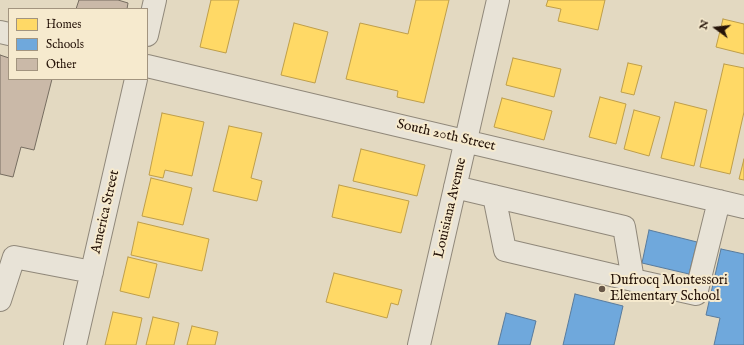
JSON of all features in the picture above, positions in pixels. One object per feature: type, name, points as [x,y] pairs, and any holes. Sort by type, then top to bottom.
[{"type":"street","points":[[148,31],[155,0]]},
{"type":"street","name":"Louisiana Avenue","points":[[419,345],[498,0]]},
{"type":"street","name":"South 20th Street","points":[[148,66],[744,207]]},
{"type":"street","name":"America Street","points":[[75,345],[136,80]]},
{"type":"street","points":[[455,187],[624,227],[633,280]]},
{"type":"street","points":[[494,196],[505,250],[696,294],[719,201]]},
{"type":"street","points":[[0,300],[14,257],[92,272]]},
{"type":"building: Homes","points":[[211,0],[239,0],[226,53],[200,47]]},
{"type":"building: Homes","points":[[416,0],[449,0],[424,103],[397,97],[398,91],[346,79],[360,23],[408,34]]},
{"type":"building: Homes","points":[[548,0],[605,0],[598,30],[558,21],[561,9],[546,6]]},
{"type":"building: Homes","points":[[723,19],[744,24],[744,54],[716,47]]},
{"type":"building: Homes","points":[[294,23],[328,32],[315,83],[281,75]]},
{"type":"building: Homes","points":[[513,58],[561,69],[554,97],[506,85]]},
{"type":"building: Homes","points":[[628,63],[642,66],[634,95],[621,92]]},
{"type":"building: Homes","points":[[724,64],[744,68],[744,112],[730,174],[700,167]]},
{"type":"building: Homes","points":[[600,97],[626,104],[616,144],[589,137]]},
{"type":"building: Homes","points":[[502,98],[552,111],[544,140],[494,127]]},
{"type":"building: Homes","points":[[675,102],[707,110],[694,166],[661,158]]},
{"type":"building: Homes","points":[[634,110],[660,117],[649,156],[624,149]]},
{"type":"building: Homes","points":[[162,113],[204,122],[192,176],[165,170],[163,178],[149,175]]},
{"type":"building: Homes","points":[[229,126],[262,133],[251,178],[262,181],[257,201],[213,191]]},
{"type":"building: Homes","points":[[361,149],[425,165],[417,196],[353,181]]},
{"type":"building: Homes","points":[[744,159],[744,180],[739,179]]},
{"type":"building: Homes","points":[[151,178],[192,188],[183,225],[142,216]]},
{"type":"building: Homes","points":[[339,185],[409,201],[401,233],[332,217]]},
{"type":"building: Homes","points":[[138,222],[209,239],[202,271],[131,255]]},
{"type":"building: Homes","points":[[128,257],[157,264],[149,298],[120,291]]},
{"type":"building: Homes","points":[[334,273],[402,290],[398,305],[391,303],[387,318],[326,302]]},
{"type":"building: Homes","points":[[113,312],[142,318],[136,345],[105,345]]},
{"type":"building: Homes","points":[[153,317],[179,323],[174,345],[146,345]]},
{"type":"building: Homes","points":[[192,326],[218,332],[215,345],[187,345]]},
{"type":"building: Schools","points":[[649,230],[697,242],[689,274],[642,263]]},
{"type":"building: Schools","points":[[721,249],[744,254],[744,345],[714,345],[720,318],[706,315]]},
{"type":"building: Schools","points":[[575,294],[623,306],[614,345],[563,345]]},
{"type":"building: Schools","points":[[506,313],[536,321],[530,345],[498,345]]},
{"type":"building: Other","points":[[79,0],[118,0],[128,3],[127,8],[76,8]]},
{"type":"building: Other","points":[[0,55],[8,58],[8,80],[52,80],[34,150],[21,147],[13,177],[0,174]]},
{"type":"place","name":"Dufrocq Montessori Elementary School","points":[[602,289]]}]
